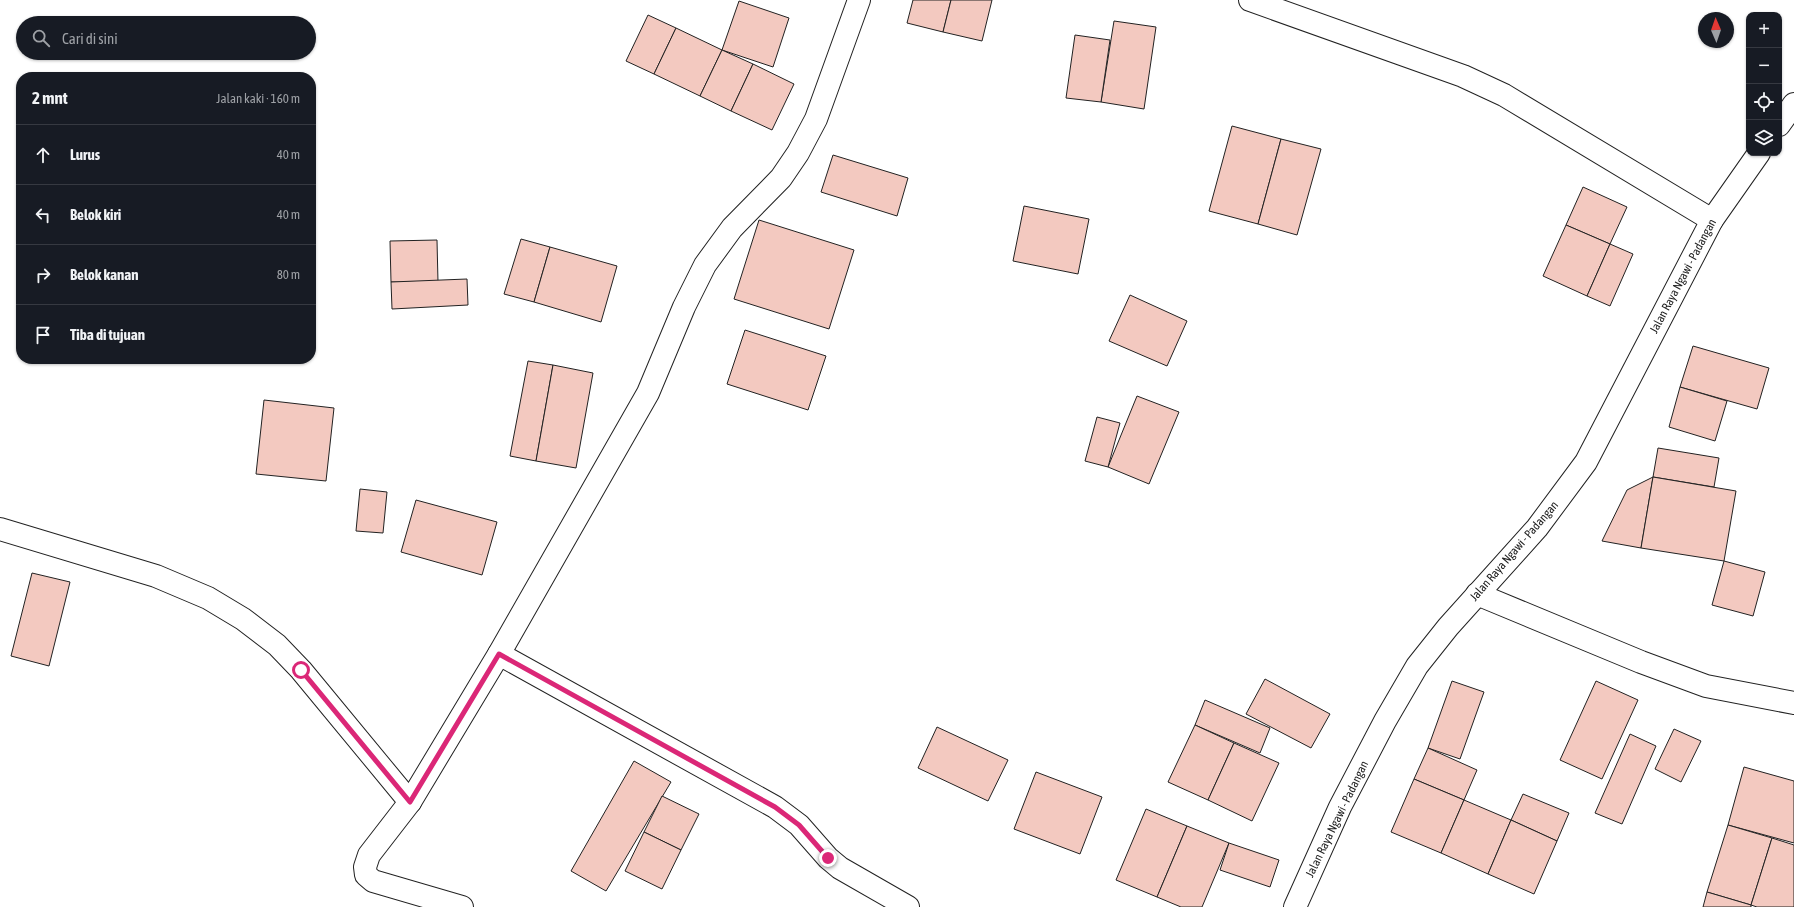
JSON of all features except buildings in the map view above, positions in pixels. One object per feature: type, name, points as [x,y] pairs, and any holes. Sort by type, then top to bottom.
[{"type":"main road","points":[[462,907],[373,881],[366,875],[364,867],[369,855],[410,802],[499,654],[648,393],[684,307],[705,265],[732,228],[781,178],[798,153],[816,119],[859,0]]},
{"type":"main road","points":[[1250,0],[1418,58],[1477,82],[1504,95],[1712,220]]},
{"type":"main road","points":[[1782,121],[1794,104]]},
{"type":"main road","name":"Jalan Raya Ngawi - Padangan","points":[[1295,907],[1340,807],[1389,714],[1417,666],[1448,627],[1537,528],[1586,462],[1712,220],[1757,156]]},
{"type":"main road","points":[[0,530],[156,576],[208,598],[243,619],[277,645],[296,665],[410,802]]},
{"type":"main road","points":[[1477,594],[1642,662],[1706,686],[1794,703]]},
{"type":"main road","points":[[499,654],[775,807],[799,825],[828,858],[840,868],[908,907]]},
{"type":"route","points":[[301,670],[410,802],[499,654],[775,807],[799,825],[828,858]]}]
